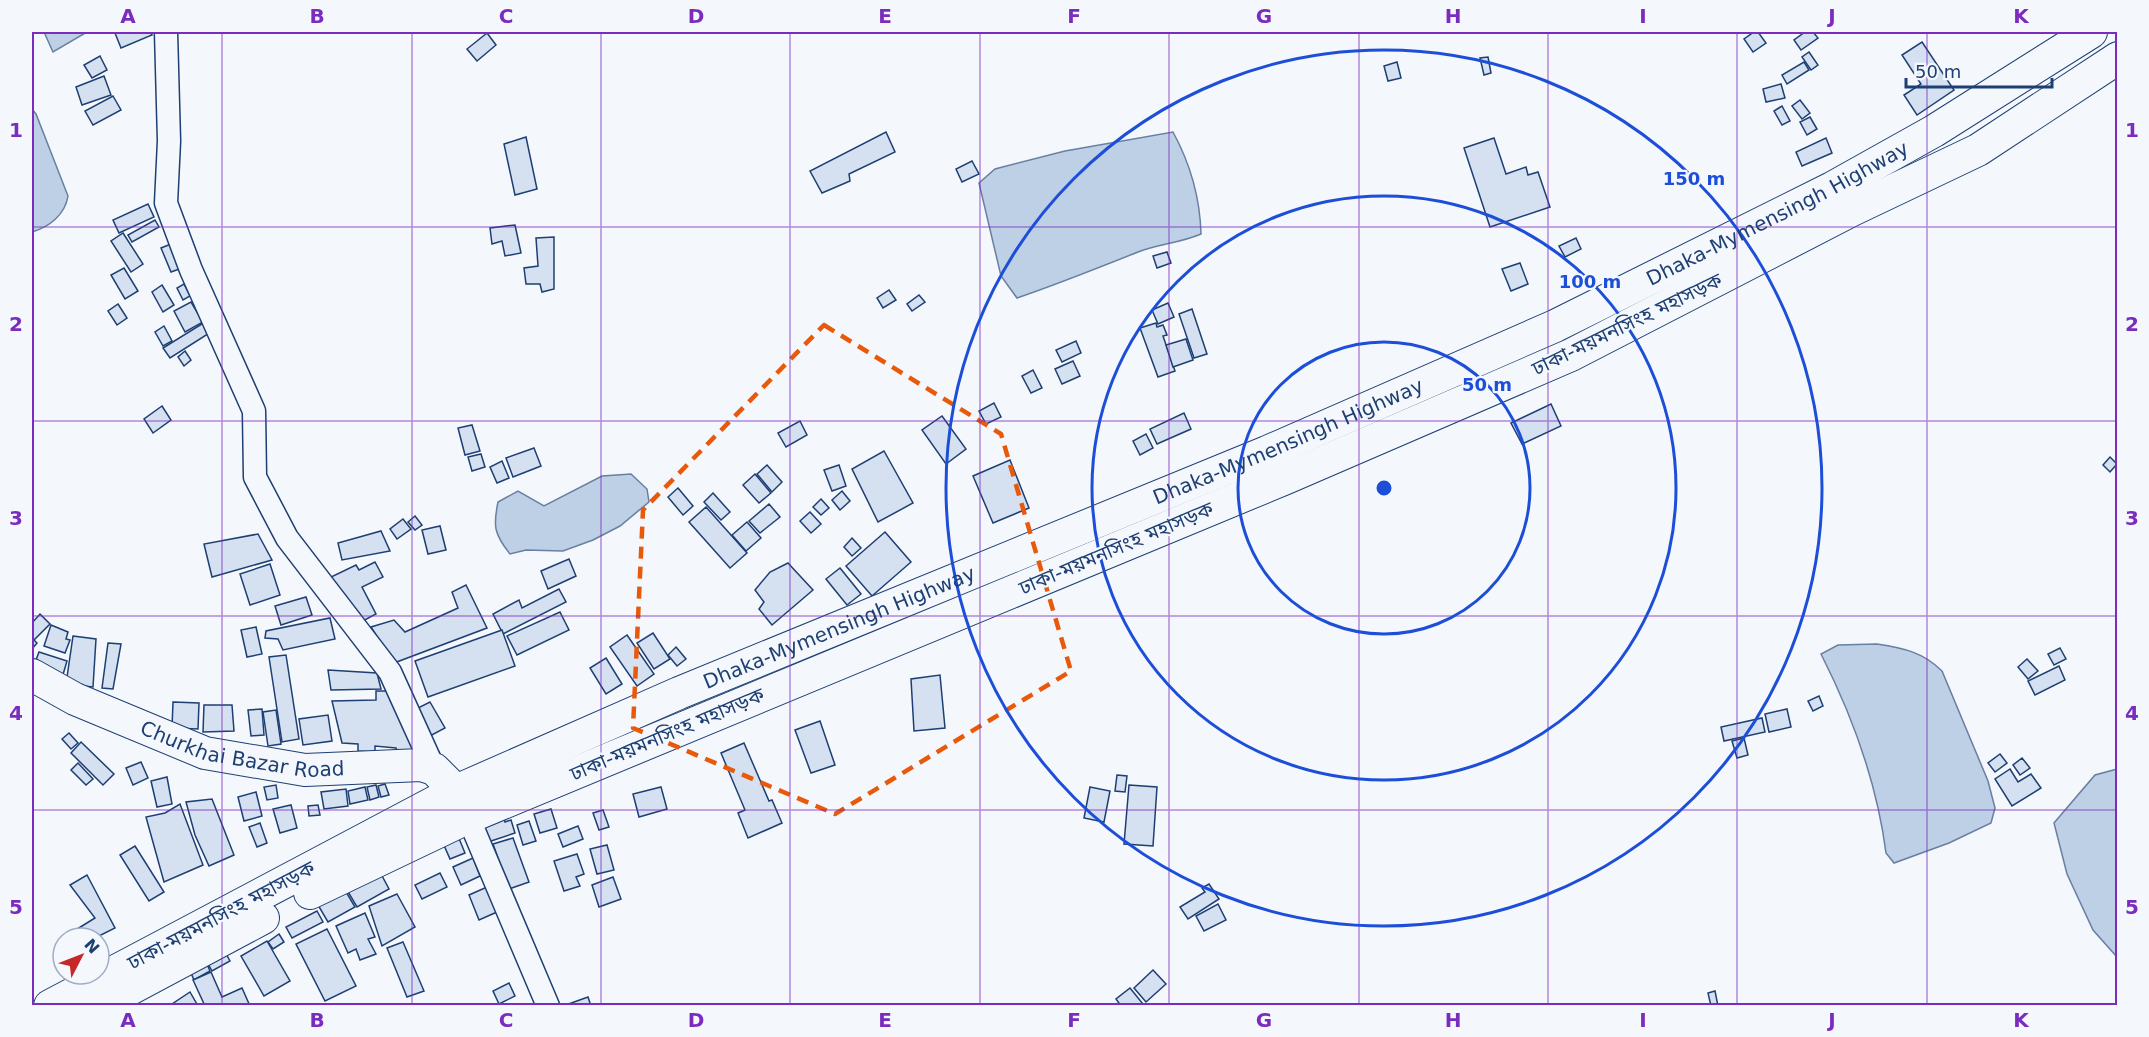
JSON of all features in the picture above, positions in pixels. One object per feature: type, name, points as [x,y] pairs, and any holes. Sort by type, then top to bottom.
[{"type":"highway","name":"Dhaka-Mymensingh Highway","points":[[462,804],[679,693],[1268,452],[1555,326],[1832,188],[1934,131],[2091,32]]},
{"type":"highway","name":"ঢাকা-ময়মনসিংহ মহাসড়ক","points":[[50,1005],[462,804],[1286,478],[1571,355],[1851,210],[1978,150],[2118,58]]},
{"type":"highway","name":"Churkhai Bazar Road","points":[[32,675],[75,699],[205,753],[304,770],[410,765],[434,769]]},
{"type":"highway","points":[[434,769],[462,804]]},
{"type":"highway","name":"ঢাকা-ময়মনসিংহ মহাসড়ক","points":[[98,1005],[340,877],[462,804]]},
{"type":"street","points":[[166,32],[169,141],[166,203],[191,270],[254,411],[255,477],[287,538],[390,672],[434,769]]},
{"type":"street","points":[[462,804],[548,1005]]},
{"type":"highlighted area","points":[[824,325],[1001,434],[1071,671],[835,814],[633,728],[643,510]]},
{"type":"water","points":[[44,32],[87,32],[53,52]]},
{"type":"water","points":[[32,109],[68,196],[64,209],[55,219],[32,232]]},
{"type":"water","points":[[1173,132],[1185,157],[1193,182],[1199,207],[1201,234],[1138,252],[1017,298],[1001,276],[979,183],[995,169],[1065,151]]},
{"type":"water","points":[[631,474],[647,489],[649,502],[620,526],[593,540],[563,551],[526,550],[510,554],[498,535],[495,524],[498,502],[518,491],[544,506],[602,476]]},
{"type":"water","points":[[1877,644],[1920,655],[1942,671],[1988,781],[1995,808],[1991,823],[1949,843],[1894,863],[1886,853],[1877,801],[1862,751],[1821,654],[1838,645]]},
{"type":"water","points":[[2118,769],[2117,957],[2093,930],[2067,874],[2054,823],[2095,775]]},
{"type":"building","points":[[150,32],[152,35],[121,48],[115,33]]},
{"type":"building","points":[[1758,32],[1766,43],[1753,52],[1744,39]]},
{"type":"building","points":[[1805,32],[1813,32],[1818,38],[1801,50],[1794,40]]},
{"type":"building","points":[[487,33],[496,45],[477,61],[467,49]]},
{"type":"building","points":[[1922,42],[1954,90],[1917,115],[1904,95],[1921,84],[1902,55]]},
{"type":"building","points":[[1809,52],[1818,65],[1811,70],[1802,57]]},
{"type":"building","points":[[100,56],[107,70],[92,78],[84,65]]},
{"type":"building","points":[[1488,57],[1491,73],[1484,75],[1480,58]]},
{"type":"building","points":[[1397,62],[1401,78],[1388,81],[1384,66]]},
{"type":"building","points":[[1804,62],[1809,70],[1787,84],[1782,75]]},
{"type":"building","points":[[104,76],[111,95],[82,105],[76,87]]},
{"type":"building","points":[[1781,84],[1785,98],[1766,102],[1763,89]]},
{"type":"building","points":[[113,96],[121,110],[93,125],[85,111]]},
{"type":"building","points":[[1800,100],[1810,113],[1802,119],[1792,106]]},
{"type":"building","points":[[1782,106],[1790,121],[1782,125],[1774,111]]},
{"type":"building","points":[[1810,117],[1817,129],[1807,135],[1800,122]]},
{"type":"building","points":[[886,132],[895,152],[849,174],[850,181],[822,193],[810,171]]},
{"type":"building","points":[[526,137],[537,189],[515,195],[504,144]]},
{"type":"building","points":[[1494,138],[1506,174],[1526,167],[1528,175],[1538,172],[1550,207],[1490,227],[1464,148]]},
{"type":"building","points":[[1826,138],[1832,153],[1802,166],[1796,152]]},
{"type":"building","points":[[972,161],[979,174],[962,182],[956,169]]},
{"type":"building","points":[[148,204],[154,217],[119,233],[113,220]]},
{"type":"building","points":[[155,220],[159,227],[132,242],[128,235]]},
{"type":"building","points":[[515,225],[521,253],[505,256],[502,241],[492,244],[490,228]]},
{"type":"building","points":[[123,233],[143,264],[131,272],[111,241]]},
{"type":"building","points":[[554,237],[554,289],[542,292],[540,284],[526,284],[524,268],[538,266],[536,238]]},
{"type":"building","points":[[1576,238],[1581,249],[1565,257],[1559,246]]},
{"type":"building","points":[[171,244],[182,268],[171,272],[161,248]]},
{"type":"building","points":[[1167,252],[1171,263],[1157,268],[1153,256]]},
{"type":"building","points":[[1520,263],[1528,284],[1511,291],[1502,269]]},
{"type":"building","points":[[124,268],[138,291],[125,299],[111,275]]},
{"type":"building","points":[[184,284],[190,296],[183,300],[177,288]]},
{"type":"building","points":[[162,285],[174,305],[163,312],[152,292]]},
{"type":"building","points":[[889,290],[896,300],[883,308],[877,298]]},
{"type":"building","points":[[919,295],[925,302],[912,311],[907,304]]},
{"type":"building","points":[[191,302],[203,322],[185,332],[174,311]]},
{"type":"building","points":[[1168,303],[1174,317],[1158,324],[1152,310]]},
{"type":"building","points":[[118,304],[127,318],[117,325],[108,311]]},
{"type":"building","points":[[1192,309],[1207,354],[1194,358],[1179,314]]},
{"type":"building","points":[[205,322],[211,332],[170,358],[163,348]]},
{"type":"building","points":[[1156,323],[1157,327],[1163,325],[1167,335],[1163,336],[1175,371],[1158,377],[1140,328]]},
{"type":"building","points":[[164,326],[172,341],[163,346],[155,332]]},
{"type":"building","points":[[1186,339],[1193,360],[1173,367],[1166,345]]},
{"type":"building","points":[[1076,341],[1081,353],[1062,362],[1056,350]]},
{"type":"building","points":[[185,351],[191,360],[184,366],[178,357]]},
{"type":"building","points":[[1073,361],[1080,376],[1062,384],[1055,369]]},
{"type":"building","points":[[1033,370],[1042,388],[1031,393],[1022,376]]},
{"type":"building","points":[[994,403],[1001,417],[986,424],[979,411]]},
{"type":"building","points":[[1551,404],[1561,426],[1522,444],[1511,423]]},
{"type":"building","points":[[162,406],[171,420],[153,433],[144,419]]},
{"type":"building","points":[[1184,413],[1191,429],[1157,444],[1150,429]]},
{"type":"building","points":[[942,416],[966,449],[946,464],[922,430]]},
{"type":"building","points":[[800,421],[807,435],[786,447],[778,433]]},
{"type":"building","points":[[472,425],[480,451],[465,455],[458,428]]},
{"type":"building","points":[[1146,434],[1153,448],[1140,455],[1133,441]]},
{"type":"building","points":[[534,448],[541,466],[513,477],[506,458]]},
{"type":"building","points":[[884,451],[913,503],[878,522],[852,469]]},
{"type":"building","points":[[481,454],[485,467],[472,471],[468,457]]},
{"type":"building","points":[[2110,457],[2117,464],[2110,472],[2103,465]]},
{"type":"building","points":[[1010,460],[1029,508],[993,523],[973,476]]},
{"type":"building","points":[[502,461],[509,478],[497,483],[490,467]]},
{"type":"building","points":[[767,465],[782,482],[772,492],[757,474]]},
{"type":"building","points":[[839,465],[846,486],[832,491],[824,470]]},
{"type":"building","points":[[755,474],[771,493],[759,503],[743,485]]},
{"type":"building","points":[[678,488],[693,506],[683,515],[668,497]]},
{"type":"building","points":[[842,491],[850,501],[840,510],[832,500]]},
{"type":"building","points":[[713,493],[730,512],[721,520],[704,502]]},
{"type":"building","points":[[821,499],[829,508],[821,515],[813,507]]},
{"type":"building","points":[[769,504],[780,517],[760,533],[749,521]]},
{"type":"building","points":[[706,507],[747,553],[730,568],[689,522]]},
{"type":"building","points":[[810,512],[821,524],[811,533],[800,521]]},
{"type":"building","points":[[415,516],[422,525],[415,530],[408,522]]},
{"type":"building","points":[[403,519],[411,529],[397,539],[390,529]]},
{"type":"building","points":[[747,522],[761,538],[746,551],[732,535]]},
{"type":"building","points":[[440,526],[446,550],[428,554],[422,530]]},
{"type":"building","points":[[381,531],[390,551],[342,560],[338,543]]},
{"type":"building","points":[[885,532],[911,562],[872,596],[846,566]]},
{"type":"building","points":[[258,534],[272,560],[212,577],[204,544]]},
{"type":"building","points":[[852,538],[861,548],[852,556],[844,547]]},
{"type":"building","points":[[569,559],[576,576],[548,589],[541,571]]},
{"type":"building","points":[[375,562],[383,577],[362,587],[376,614],[359,623],[331,577],[356,565],[359,570]]},
{"type":"building","points":[[788,563],[813,590],[772,625],[759,609],[764,602],[755,590],[770,572]]},
{"type":"building","points":[[270,564],[280,595],[250,605],[240,574]]},
{"type":"building","points":[[840,568],[861,594],[847,605],[826,579]]},
{"type":"building","points":[[466,585],[487,628],[394,663],[371,627],[394,620],[405,632],[458,608],[452,592]]},
{"type":"building","points":[[559,589],[566,602],[503,634],[493,614],[519,600],[522,608]]},
{"type":"building","points":[[306,597],[312,615],[281,625],[275,606]]},
{"type":"building","points":[[560,612],[569,630],[517,655],[507,636]]},
{"type":"building","points":[[40,614],[50,624],[34,640],[37,643],[32,649],[32,623]]},
{"type":"building","points":[[330,618],[335,639],[283,650],[278,639],[265,638],[266,631]]},
{"type":"building","points":[[51,625],[68,632],[66,639],[70,640],[65,653],[44,646]]},
{"type":"building","points":[[256,627],[262,654],[247,657],[241,630]]},
{"type":"building","points":[[502,630],[515,666],[428,697],[415,661]]},
{"type":"building","points":[[653,633],[670,659],[654,669],[637,643]]},
{"type":"building","points":[[627,635],[654,674],[637,686],[610,647]]},
{"type":"building","points":[[73,636],[96,639],[93,687],[66,684]]},
{"type":"building","points":[[108,643],[121,644],[113,689],[102,688]]},
{"type":"building","points":[[676,647],[686,659],[677,666],[668,655]]},
{"type":"building","points":[[2060,648],[2066,659],[2054,665],[2048,654]]},
{"type":"building","points":[[39,652],[67,661],[62,678],[33,668]]},
{"type":"building","points":[[286,655],[299,739],[282,742],[269,657]]},
{"type":"building","points":[[606,658],[622,684],[606,694],[590,668]]},
{"type":"building","points":[[2027,659],[2038,671],[2028,679],[2018,667]]},
{"type":"building","points":[[2059,666],[2065,680],[2035,695],[2028,681]]},
{"type":"building","points":[[328,670],[377,673],[381,689],[331,690]]},
{"type":"building","points":[[940,675],[945,728],[914,731],[911,679]]},
{"type":"building","points":[[376,691],[394,691],[418,756],[400,755],[396,748],[375,746],[375,752],[358,751],[358,744],[342,743],[332,701],[376,700]]},
{"type":"building","points":[[1819,696],[1823,706],[1813,711],[1808,701]]},
{"type":"building","points":[[173,702],[199,703],[198,729],[172,728]]},
{"type":"building","points":[[430,702],[445,728],[428,737],[414,710]]},
{"type":"building","points":[[204,705],[232,705],[234,731],[203,732]]},
{"type":"building","points":[[262,709],[264,735],[251,736],[248,710]]},
{"type":"building","points":[[1787,709],[1791,727],[1769,732],[1765,714]]},
{"type":"building","points":[[276,710],[281,744],[268,746],[263,712]]},
{"type":"building","points":[[328,715],[332,741],[303,745],[299,719]]},
{"type":"building","points":[[1762,718],[1765,732],[1724,741],[1721,727]]},
{"type":"building","points":[[820,721],[835,765],[811,773],[795,730]]},
{"type":"building","points":[[69,733],[78,743],[71,749],[62,739]]},
{"type":"building","points":[[1744,738],[1748,755],[1737,758],[1732,741]]},
{"type":"building","points":[[81,742],[114,774],[103,785],[71,753]]},
{"type":"building","points":[[744,743],[769,801],[772,800],[782,823],[748,838],[738,813],[745,810],[721,753]]},
{"type":"building","points":[[2000,754],[2007,763],[1995,772],[1988,763]]},
{"type":"building","points":[[2022,758],[2030,768],[2020,775],[2013,765]]},
{"type":"building","points":[[141,762],[148,778],[133,785],[126,768]]},
{"type":"building","points":[[78,763],[93,779],[86,785],[71,770]]},
{"type":"building","points":[[2010,769],[2018,782],[2031,774],[2041,788],[2012,806],[1995,779]]},
{"type":"building","points":[[1117,775],[1127,776],[1125,792],[1115,791]]},
{"type":"building","points":[[167,777],[172,804],[157,807],[151,781]]},
{"type":"building","points":[[385,784],[389,795],[381,797],[378,786]]},
{"type":"building","points":[[276,785],[278,798],[267,800],[264,787]]},
{"type":"building","points":[[376,785],[379,797],[370,800],[367,787]]},
{"type":"building","points":[[1129,785],[1157,787],[1153,846],[1124,844]]},
{"type":"building","points":[[365,787],[368,800],[350,804],[348,791]]},
{"type":"building","points":[[661,787],[667,809],[639,817],[633,794]]},
{"type":"building","points":[[1090,787],[1110,791],[1104,822],[1084,818]]},
{"type":"building","points":[[346,789],[348,806],[324,809],[321,792]]},
{"type":"building","points":[[256,792],[262,816],[244,821],[238,797]]},
{"type":"building","points":[[212,799],[234,855],[209,866],[195,835],[186,802]]},
{"type":"building","points":[[180,804],[203,865],[164,882],[146,817],[165,813]]},
{"type":"building","points":[[291,805],[297,828],[280,833],[273,809]]},
{"type":"building","points":[[318,805],[320,815],[309,816],[308,806]]},
{"type":"building","points":[[551,809],[557,828],[540,833],[534,814]]},
{"type":"building","points":[[603,810],[609,827],[599,830],[593,813]]},
{"type":"building","points":[[502,811],[505,822],[511,820],[515,833],[488,842],[480,818]]},
{"type":"building","points":[[529,821],[536,841],[523,845],[517,825]]},
{"type":"building","points":[[260,823],[267,843],[257,847],[249,827]]},
{"type":"building","points":[[578,826],[583,839],[563,847],[558,834]]},
{"type":"building","points":[[458,836],[465,853],[450,859],[443,843]]},
{"type":"building","points":[[513,838],[529,882],[509,889],[493,844]]},
{"type":"building","points":[[607,845],[614,870],[597,874],[590,849]]},
{"type":"building","points":[[135,846],[164,892],[149,901],[120,855]]},
{"type":"building","points":[[577,854],[584,874],[576,877],[580,886],[564,891],[554,861]]},
{"type":"building","points":[[473,858],[480,876],[461,885],[453,867]]},
{"type":"building","points":[[380,872],[389,889],[357,907],[347,890]]},
{"type":"building","points":[[440,873],[447,887],[422,899],[415,885]]},
{"type":"building","points":[[87,875],[115,928],[111,930],[111,926],[82,926],[95,918],[70,885]]},
{"type":"building","points":[[613,877],[621,899],[599,907],[592,885]]},
{"type":"building","points":[[1209,884],[1219,899],[1188,919],[1180,907],[1205,892],[1202,888]]},
{"type":"building","points":[[487,887],[497,912],[479,920],[469,895]]},
{"type":"building","points":[[345,890],[355,907],[328,922],[318,905]]},
{"type":"building","points":[[397,894],[415,927],[382,946],[369,906]]},
{"type":"building","points":[[1218,904],[1226,920],[1204,931],[1196,916]]},
{"type":"building","points":[[317,911],[323,922],[292,938],[286,927]]},
{"type":"building","points":[[365,913],[375,937],[368,939],[376,954],[360,960],[356,949],[348,953],[336,926]]},
{"type":"building","points":[[327,929],[356,986],[325,1001],[296,944]]},
{"type":"building","points":[[279,934],[284,942],[273,949],[268,942]]},
{"type":"building","points":[[267,941],[290,981],[264,996],[241,956]]},
{"type":"building","points":[[403,942],[424,991],[407,997],[387,948]]},
{"type":"building","points":[[225,952],[230,961],[212,971],[207,962]]},
{"type":"building","points":[[207,964],[210,971],[194,980],[191,973]]},
{"type":"building","points":[[1153,970],[1166,984],[1146,1002],[1134,988]]},
{"type":"building","points":[[211,972],[222,997],[242,988],[250,1006],[205,1006],[193,980]]},
{"type":"building","points":[[509,983],[515,996],[499,1004],[493,991]]},
{"type":"building","points":[[1130,988],[1143,1004],[1142,1006],[1121,1006],[1116,999]]},
{"type":"building","points":[[1715,991],[1718,1006],[1711,1006],[1708,993]]},
{"type":"building","points":[[190,992],[198,1006],[169,1006]]},
{"type":"building","points":[[588,997],[591,1006],[563,1006]]}]
